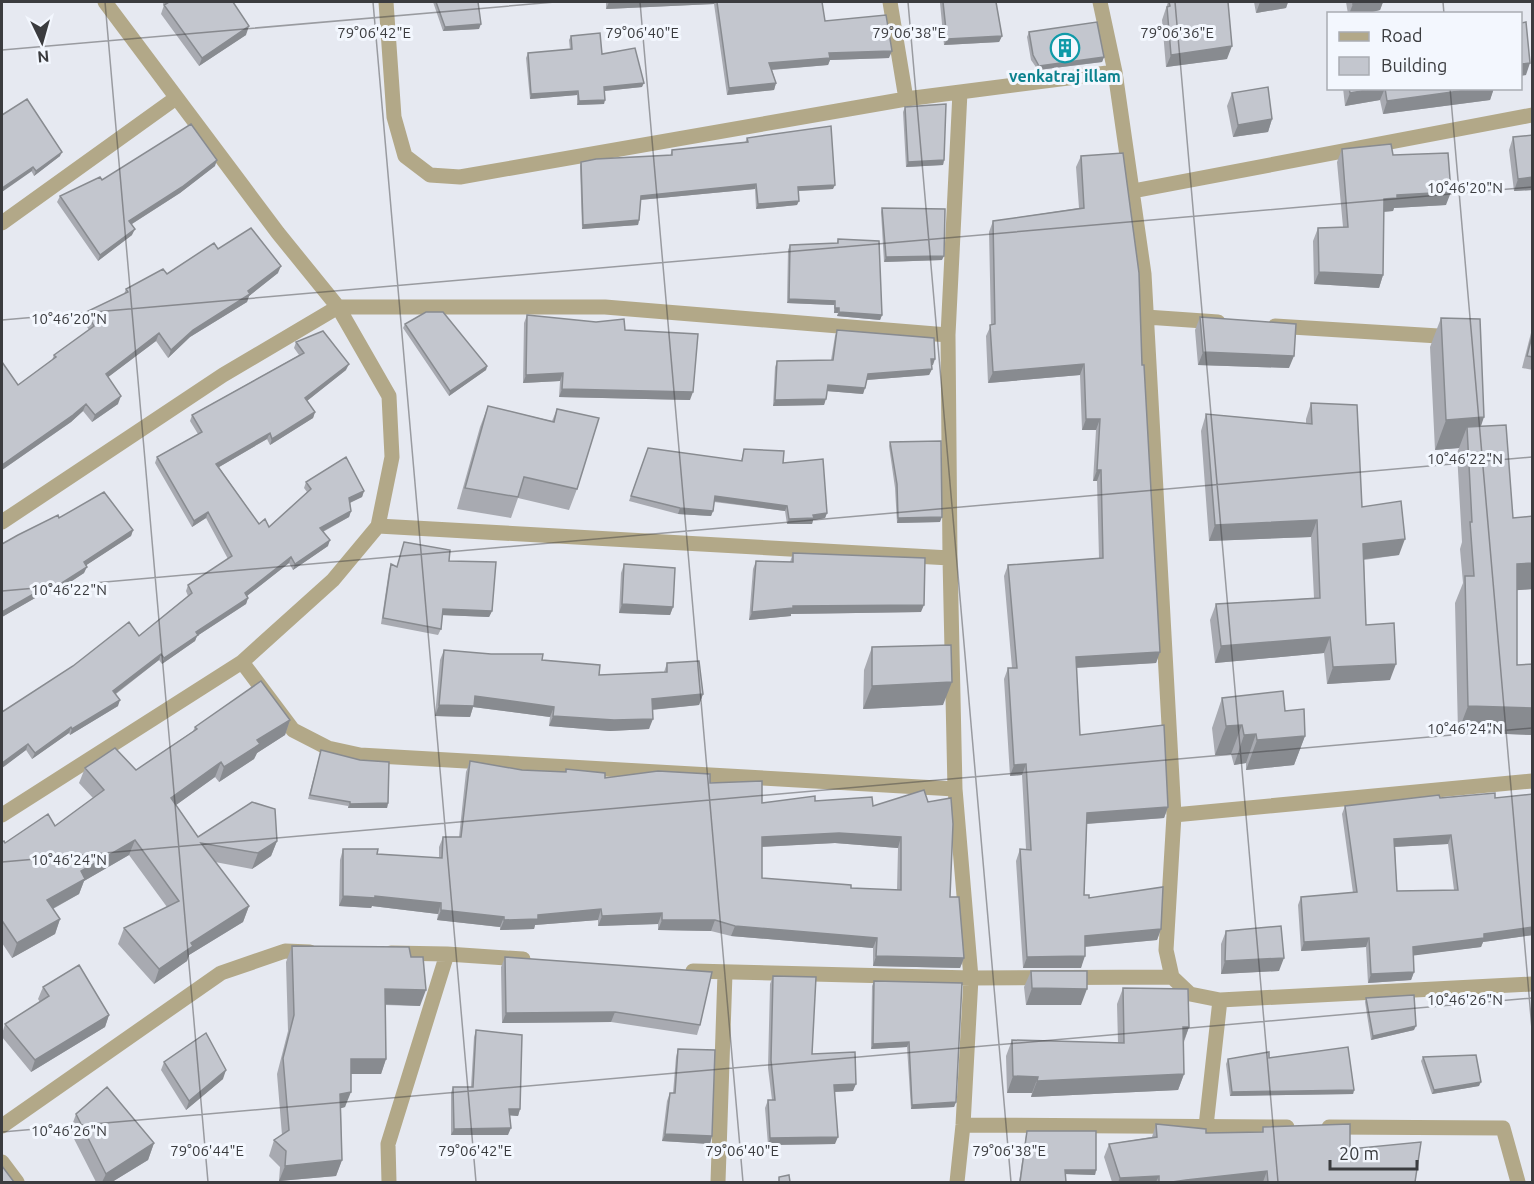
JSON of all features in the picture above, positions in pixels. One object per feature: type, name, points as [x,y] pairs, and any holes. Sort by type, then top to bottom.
[{"type":"street","points":[[2,814],[242,662],[333,580],[378,526],[392,457],[389,396],[338,307],[278,233],[105,2]]},
{"type":"street","points":[[386,2],[394,117],[405,156],[430,175],[460,177],[906,99],[1115,72]]},
{"type":"street","points":[[890,2],[906,99]]},
{"type":"street","points":[[1101,2],[1115,72],[1144,274],[1174,815],[1166,950],[1172,977],[1190,994],[1220,1000],[1533,984]]},
{"type":"street","points":[[957,1182],[963,1125],[971,978],[955,789],[950,558],[948,335],[960,92]]},
{"type":"street","points":[[2,223],[176,98]]},
{"type":"street","points":[[1133,191],[1533,116]]},
{"type":"street","points":[[2,522],[223,375],[338,307],[605,306],[948,335]]},
{"type":"street","points":[[1146,317],[1228,322]]},
{"type":"street","points":[[1263,325],[1474,339]]},
{"type":"street","points":[[378,526],[950,558]]},
{"type":"street","points":[[242,662],[293,730],[328,748],[360,754],[955,789]]},
{"type":"street","points":[[1174,815],[1533,781]]},
{"type":"street","points":[[2,1126],[221,973],[285,951],[320,952]]},
{"type":"street","points":[[377,953],[447,954],[540,960]]},
{"type":"street","points":[[389,1182],[388,1144],[447,954]]},
{"type":"street","points":[[679,970],[971,978],[1172,977]]},
{"type":"street","points":[[718,1182],[725,973]]},
{"type":"street","points":[[1206,1126],[1220,1000]]},
{"type":"street","points":[[963,1125],[1503,1128],[1518,1182]]},
{"type":"street","points":[[2,1162],[17,1182]]},
{"type":"building","points":[[169,2],[233,2],[249,26],[202,58],[164,5]]},
{"type":"building","points":[[436,2],[478,2],[481,24],[445,27]]},
{"type":"building","points":[[717,2],[822,2],[825,21],[886,15],[892,51],[829,53],[830,58],[769,63],[776,83],[729,88]]},
{"type":"building","points":[[943,2],[996,2],[1002,36],[947,39]]},
{"type":"building","points":[[1169,2],[1228,2],[1232,46],[1171,55],[1167,7],[1170,6]]},
{"type":"building","name":"venkatraj illam","points":[[1097,22],[1104,57],[1039,66],[1033,55],[1029,32]]},
{"type":"building","points":[[1526,22],[1530,63],[1522,64],[1522,23]]},
{"type":"building","points":[[600,33],[602,54],[635,48],[644,83],[604,87],[605,100],[579,101],[578,91],[531,94],[528,53],[572,49],[571,36]]},
{"type":"building","points":[[1268,87],[1272,119],[1238,125],[1232,93]]},
{"type":"building","points":[[1349,90],[1367,90],[1350,93]]},
{"type":"building","points":[[1385,90],[1467,90],[1387,101]]},
{"type":"building","points":[[27,99],[62,152],[36,171],[33,167],[2,188],[2,115]]},
{"type":"building","points":[[946,104],[944,160],[908,162],[905,107]]},
{"type":"building","points":[[191,124],[217,160],[182,187],[129,221],[135,229],[100,255],[60,196],[100,177],[102,180]]},
{"type":"building","points":[[831,126],[835,185],[798,187],[799,201],[758,204],[756,184],[641,196],[639,220],[583,225],[581,162],[596,159],[672,155],[672,150],[748,142],[747,138]]},
{"type":"building","points":[[1533,135],[1533,177],[1518,179],[1513,137]]},
{"type":"building","points":[[1391,144],[1393,155],[1448,153],[1451,192],[1397,195],[1397,198],[1384,199],[1383,275],[1319,272],[1318,228],[1348,227],[1342,149]]},
{"type":"building","points":[[1123,153],[1139,273],[1142,365],[1144,365],[1160,652],[1076,657],[1080,735],[1164,725],[1168,807],[1087,813],[1084,895],[1089,895],[1089,898],[1163,887],[1161,929],[1085,936],[1085,956],[1027,957],[1020,849],[1031,850],[1026,764],[1014,765],[1008,668],[1017,668],[1008,565],[1103,558],[1101,470],[1097,470],[1100,419],[1086,419],[1084,364],[993,372],[990,325],[995,324],[993,221],[1084,208],[1081,156]]},
{"type":"building","points":[[882,208],[945,209],[944,256],[886,257]]},
{"type":"building","points":[[251,228],[281,266],[248,291],[250,294],[193,330],[171,350],[159,333],[106,374],[121,396],[95,415],[86,404],[2,465],[2,362],[18,385],[94,326],[86,312],[128,292],[126,289],[163,269],[167,274],[214,243],[218,249]]},
{"type":"building","points":[[838,239],[879,241],[882,315],[839,312],[839,308],[835,308],[835,301],[789,299],[790,245],[838,243]]},
{"type":"building","points":[[426,312],[443,312],[487,366],[450,391],[405,324]]},
{"type":"building","points":[[527,315],[596,322],[624,319],[625,330],[698,334],[693,392],[562,389],[563,373],[526,375]]},
{"type":"building","points":[[1200,317],[1296,324],[1294,356],[1203,352]]},
{"type":"building","points":[[1441,318],[1480,319],[1484,417],[1446,420]]},
{"type":"building","points":[[837,330],[934,338],[935,359],[931,359],[932,369],[868,374],[865,388],[828,385],[826,399],[775,400],[777,361],[833,360]]},
{"type":"building","points":[[323,331],[349,364],[305,398],[315,412],[272,439],[270,433],[216,464],[259,524],[265,519],[269,527],[311,489],[306,482],[346,457],[364,491],[349,498],[351,511],[320,528],[330,540],[295,564],[291,557],[245,593],[248,598],[196,632],[198,635],[164,658],[161,654],[113,691],[120,700],[72,729],[71,727],[35,753],[28,744],[2,763],[2,712],[73,666],[129,622],[139,636],[192,593],[188,585],[232,556],[208,512],[194,521],[157,457],[202,432],[192,415],[304,353],[296,342]]},
{"type":"building","points":[[1533,332],[1533,357],[1527,356]]},
{"type":"building","points":[[1311,403],[1357,405],[1362,507],[1401,501],[1405,539],[1363,544],[1366,625],[1394,623],[1396,664],[1333,667],[1330,637],[1221,646],[1216,604],[1320,598],[1317,520],[1215,525],[1206,414],[1312,424]]},
{"type":"building","points":[[488,406],[554,422],[557,409],[599,418],[577,489],[524,477],[518,497],[465,488]]},
{"type":"building","points":[[1506,425],[1513,518],[1533,516],[1533,563],[1517,564],[1517,665],[1533,664],[1533,708],[1468,706],[1465,576],[1474,576],[1467,427]]},
{"type":"building","points":[[941,441],[942,517],[898,518],[897,484],[890,442]]},
{"type":"building","points":[[648,448],[742,461],[744,449],[784,451],[783,463],[823,459],[827,513],[813,515],[814,518],[789,519],[787,506],[715,496],[713,511],[680,508],[631,496]]},
{"type":"building","points":[[104,492],[133,530],[84,562],[87,567],[54,588],[51,584],[2,612],[2,544],[58,515],[59,518]]},
{"type":"building","points":[[404,542],[450,550],[449,561],[496,562],[492,611],[443,609],[441,629],[383,618],[391,564],[397,567]]},
{"type":"building","points":[[793,553],[925,558],[924,605],[793,606],[793,608],[752,612],[756,561],[793,562]]},
{"type":"building","points":[[624,564],[675,568],[673,607],[622,604]]},
{"type":"building","points":[[951,645],[952,682],[872,686],[872,647]]},
{"type":"building","points":[[444,650],[491,654],[543,654],[542,660],[600,665],[599,675],[667,672],[667,663],[699,661],[703,694],[652,699],[653,719],[614,720],[553,716],[554,707],[475,696],[474,706],[439,705]]},
{"type":"building","points":[[261,681],[290,720],[257,740],[260,744],[224,767],[221,762],[171,798],[198,837],[252,802],[275,809],[277,841],[258,853],[201,843],[249,906],[191,943],[193,946],[159,969],[124,928],[179,901],[135,840],[81,871],[85,879],[47,900],[60,919],[17,943],[2,923],[2,842],[5,843],[48,814],[55,826],[104,790],[85,768],[115,748],[136,770],[197,729],[195,727]]},
{"type":"building","points":[[1283,691],[1285,711],[1304,709],[1305,736],[1257,740],[1256,734],[1244,735],[1242,725],[1226,726],[1222,698]]},
{"type":"building","points":[[321,750],[360,760],[389,762],[388,803],[350,804],[350,802],[310,795]]},
{"type":"building","points":[[470,761],[522,770],[566,772],[566,769],[605,773],[605,778],[658,771],[710,774],[710,783],[762,781],[762,803],[815,796],[815,801],[872,797],[873,806],[924,790],[928,802],[951,798],[953,824],[950,897],[959,897],[964,958],[876,956],[877,938],[735,926],[715,920],[662,920],[662,913],[602,916],[601,909],[538,915],[538,919],[504,920],[504,917],[441,910],[441,903],[375,896],[375,898],[343,896],[343,849],[378,849],[377,854],[442,858],[443,837],[461,837]],"holes":[[[839,833],[901,837],[901,890],[851,888],[851,885],[762,878],[762,837]]]},
{"type":"building","points":[[1495,793],[1495,798],[1533,794],[1533,927],[1484,934],[1484,938],[1413,947],[1414,972],[1371,974],[1369,938],[1304,942],[1301,897],[1357,892],[1345,806],[1439,795],[1440,798]],"holes":[[[1451,835],[1458,890],[1397,891],[1394,839]]]},
{"type":"building","points":[[1281,926],[1284,958],[1225,961],[1226,931]]},
{"type":"building","points":[[292,946],[409,947],[411,957],[423,957],[426,990],[385,989],[386,1059],[351,1059],[351,1092],[340,1094],[342,1160],[285,1166],[286,1151],[274,1140],[289,1130],[283,1058],[294,1015]]},
{"type":"building","points":[[505,957],[712,972],[700,1025],[615,1012],[506,1013]]},
{"type":"building","points":[[79,965],[109,1015],[35,1060],[5,1024],[49,996],[43,987]]},
{"type":"building","points":[[1031,971],[1087,971],[1087,989],[1032,988]]},
{"type":"building","points":[[773,976],[816,977],[812,1054],[855,1052],[856,1084],[834,1085],[838,1137],[770,1138],[768,1100],[775,1100],[771,1060]]},
{"type":"building","points":[[874,981],[962,983],[956,1102],[912,1105],[909,1042],[873,1044]]},
{"type":"building","points":[[1123,988],[1188,989],[1189,1027],[1183,1027],[1184,1074],[1037,1081],[1038,1077],[1013,1076],[1012,1040],[1124,1043]]},
{"type":"building","points":[[1414,995],[1416,1026],[1373,1036],[1366,998]]},
{"type":"building","points":[[476,1030],[522,1035],[520,1109],[509,1109],[511,1128],[454,1129],[453,1087],[473,1087]]},
{"type":"building","points":[[206,1033],[226,1070],[189,1101],[164,1062]]},
{"type":"building","points":[[1348,1047],[1354,1090],[1232,1092],[1228,1059],[1269,1052],[1269,1058]]},
{"type":"building","points":[[678,1049],[715,1050],[712,1136],[665,1134],[670,1093],[675,1093]]},
{"type":"building","points":[[1476,1055],[1481,1082],[1434,1090],[1423,1057]]},
{"type":"building","points":[[107,1087],[154,1143],[106,1174],[76,1114]]},
{"type":"building","points":[[1156,1124],[1206,1129],[1206,1133],[1263,1132],[1263,1127],[1350,1124],[1350,1149],[1421,1142],[1415,1182],[1268,1182],[1267,1171],[1172,1182],[1159,1182],[1159,1176],[1120,1178],[1109,1144],[1157,1137]]},
{"type":"building","points":[[1027,1131],[1096,1131],[1096,1170],[1065,1170],[1066,1182],[1020,1182]]},
{"type":"building","points":[[2,1166],[14,1182],[2,1182]]},
{"type":"building","points":[[789,1175],[790,1182],[779,1182],[779,1177]]},
{"type":"place","name":"venkatraj illam","points":[[1065,48]]}]
